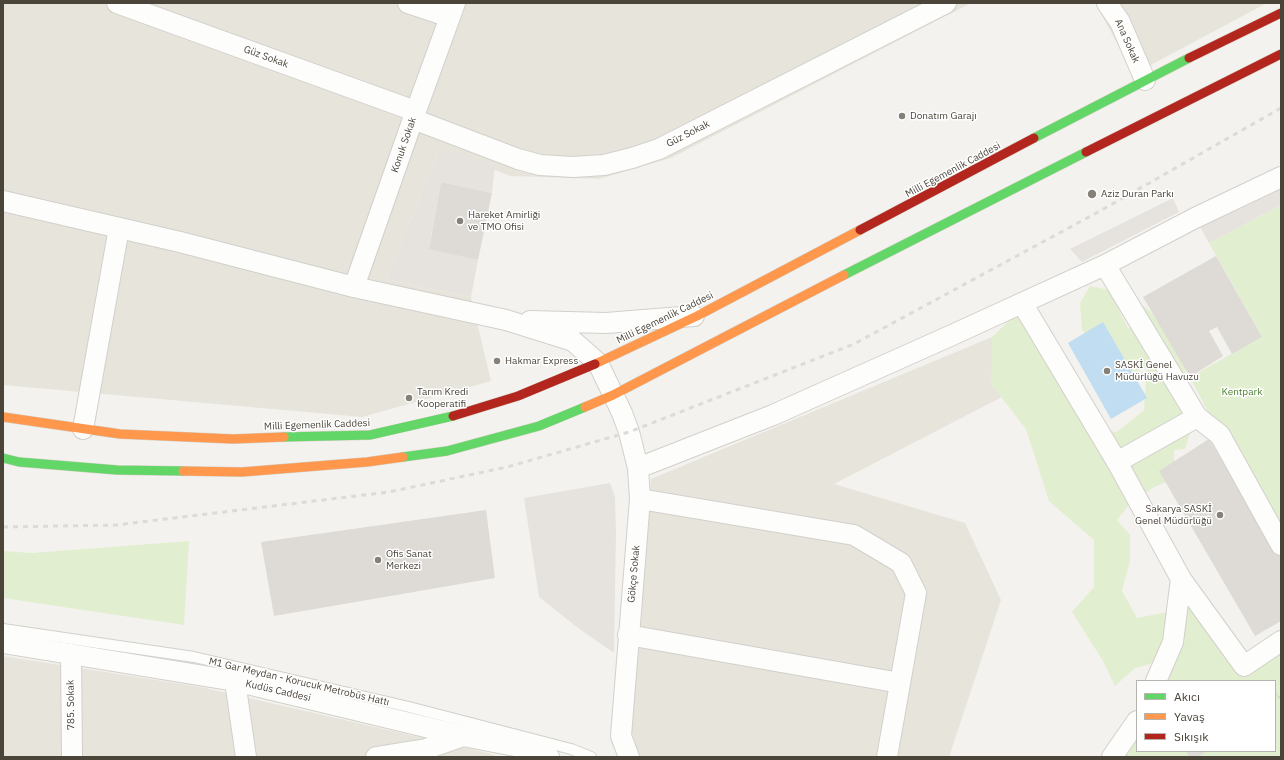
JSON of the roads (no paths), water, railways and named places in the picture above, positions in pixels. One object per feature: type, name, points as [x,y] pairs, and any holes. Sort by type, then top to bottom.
[{"type":"main road","name":"Milli Egemenlik Caddesi","points":[[3,416],[120,434],[232,439],[370,435],[441,420],[497,403],[518,396],[598,363],[697,316],[1145,80],[1281,13]]},
{"type":"main road","points":[[3,458],[19,462],[117,470],[242,472],[367,462],[447,451],[539,426],[613,395],[869,262],[1281,54]]},
{"type":"street","name":"Güz Sokak","points":[[117,3],[414,115],[518,159],[540,165],[572,167],[604,165],[660,149],[946,3]]},
{"type":"street","points":[[408,3],[452,10]]},
{"type":"street","name":"Ana Sokak","points":[[1113,7],[1145,80]]},
{"type":"street","name":"Konuk Sokak","points":[[354,287],[452,10]]},
{"type":"street","points":[[638,468],[773,414],[1022,303],[1105,265],[1195,218],[1281,177]]},
{"type":"street","points":[[3,201],[180,242],[354,287],[506,320],[573,341],[598,363]]},
{"type":"street","points":[[83,429],[118,228]]},
{"type":"street","points":[[1105,265],[1197,417],[1220,435],[1281,545]]},
{"type":"street","points":[[1022,303],[1117,462],[1181,579],[1244,666],[1281,641]]},
{"type":"street","points":[[506,320],[606,323],[697,316]]},
{"type":"street","name":"Gökçe Sokak","points":[[598,363],[622,413],[629,432],[638,468],[640,499],[621,736],[629,757]]},
{"type":"street","points":[[1117,462],[1197,417]]},
{"type":"street","points":[[640,499],[854,535],[901,563],[916,593],[887,757]]},
{"type":"street","points":[[1156,680],[1173,642],[1181,579]]},
{"type":"street","points":[[628,635],[900,683]]},
{"type":"street","name":"Kudüs Caddesi","points":[[3,643],[235,681],[462,736],[520,747],[549,757]]},
{"type":"street","name":"785. Sokak","points":[[71,654],[72,757]]},
{"type":"street","points":[[235,681],[246,757]]},
{"type":"street","points":[[1112,757],[1136,722]]},
{"type":"street","points":[[376,757],[426,749],[462,736]]},
{"type":"lane","name":"M1 Gar Meydan - Korucuk Metrobüs Hattı","points":[[3,628],[194,657],[417,709],[571,749],[591,757]]},
{"type":"water","name":"SASKİ Genel Müdürlüğü Havuzu","points":[[1103,322],[1147,398],[1111,419],[1068,343]]},
{"type":"railway","points":[[3,527],[116,525],[389,492],[507,467],[629,432],[854,344],[1100,211],[1281,108]]},
{"type":"place","name":"Donatım Garajı","points":[[902,116]]},
{"type":"place","name":"Aziz Duran Parkı","points":[[1092,194]]},
{"type":"place","name":"Hareket Amirliği ve TMO Ofisi","points":[[460,221]]},
{"type":"place","name":"Hakmar Express","points":[[497,361]]},
{"type":"place","name":"SASKİ Genel Müdürlüğü Havuzu","points":[[1107,371]]},
{"type":"place","name":"Tarım Kredi Kooperatifi","points":[[409,398]]},
{"type":"place","name":"Sakarya SASKİ Genel Müdürlüğü","points":[[1220,515]]},
{"type":"place","name":"Ofis Sanat Merkezi","points":[[378,560]]},
{"type":"park label","name":"Kentpark","points":[[1242,392]]}]
